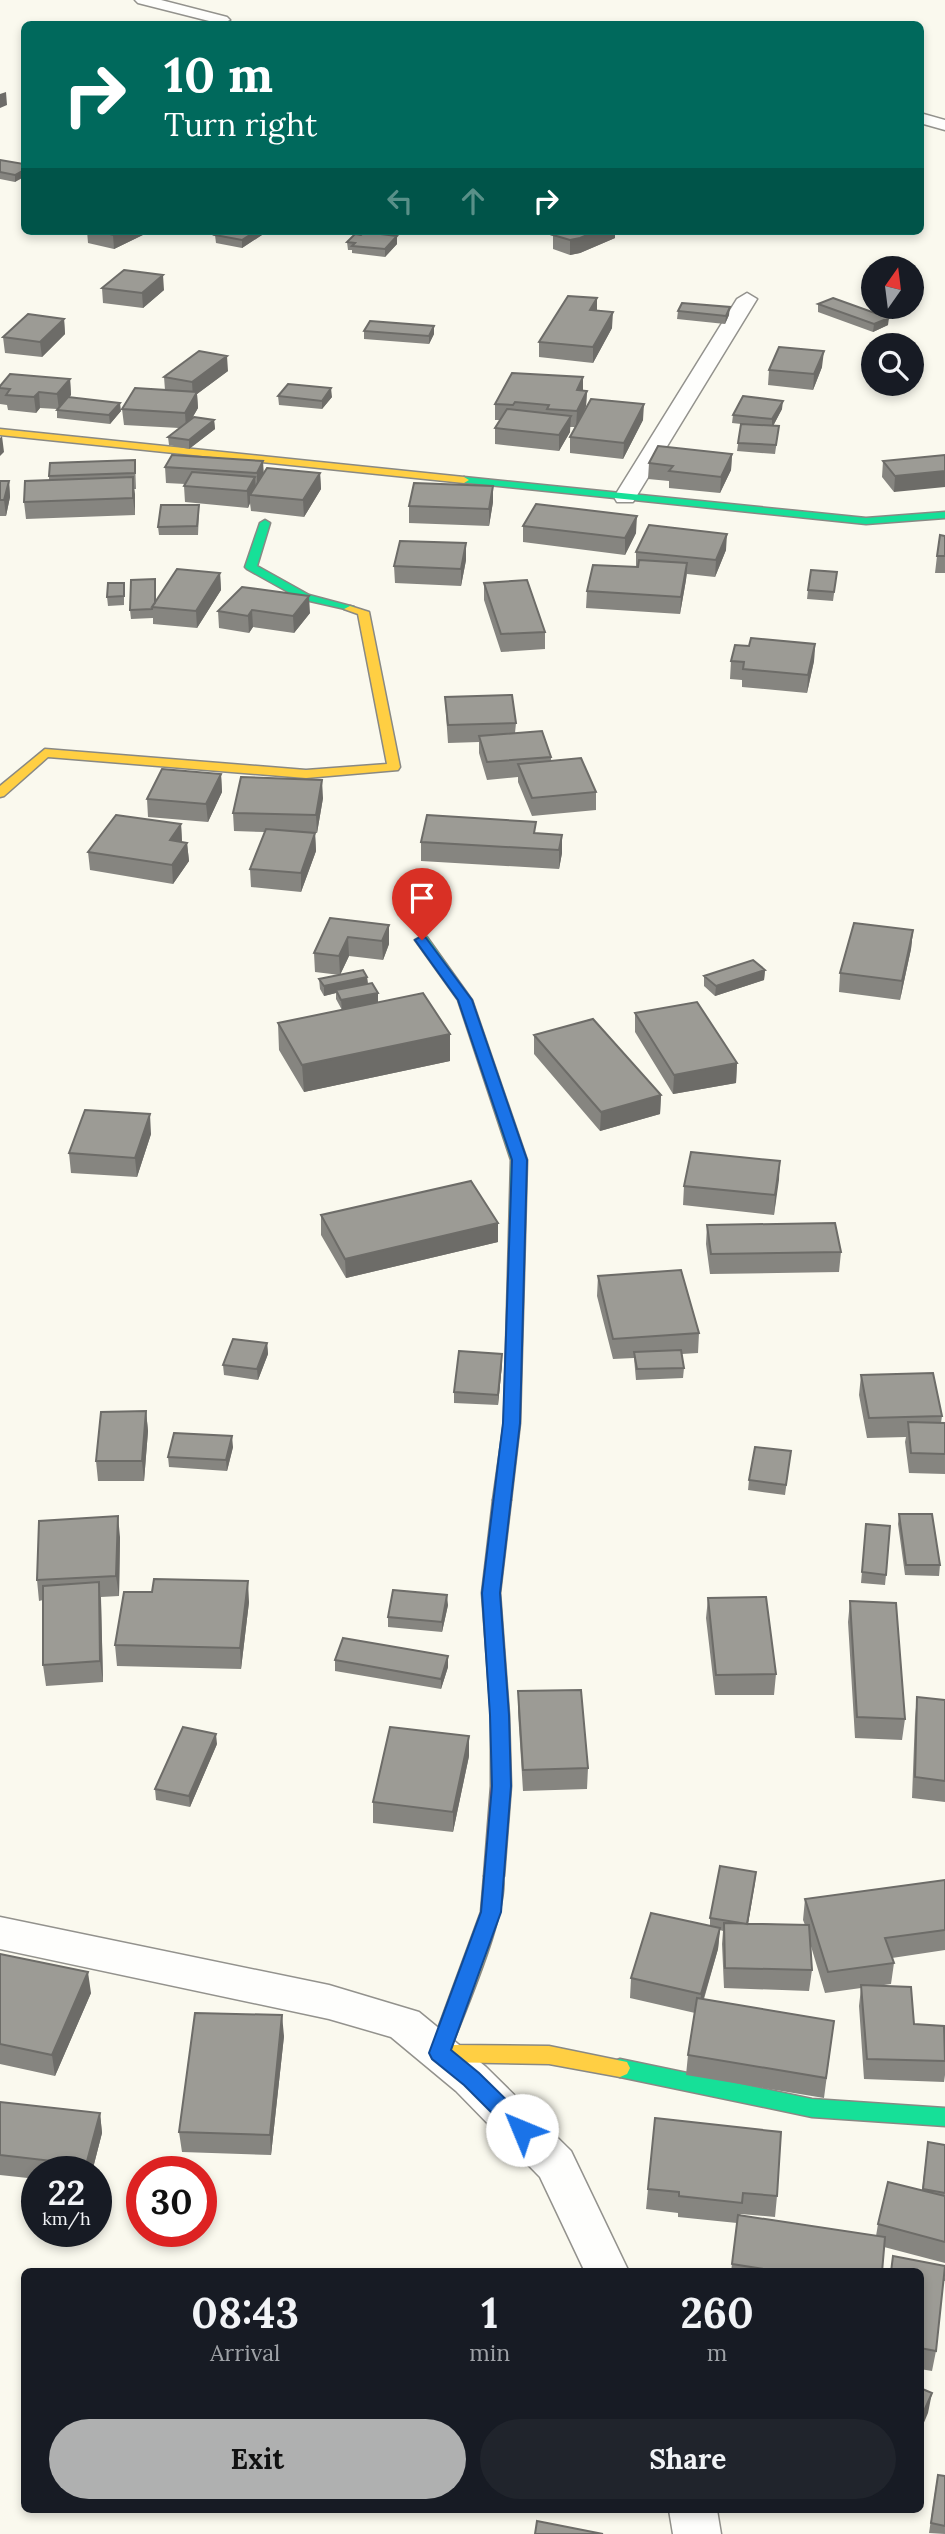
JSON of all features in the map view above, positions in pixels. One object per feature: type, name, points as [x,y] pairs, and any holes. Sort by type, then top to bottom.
[{"type":"street","points":[[143,0],[222,20]]},
{"type":"street","points":[[924,119],[945,125]]},
{"type":"street","points":[[625,497],[747,299]]},
{"type":"street","points":[[0,432],[866,521],[945,515]]},
{"type":"street","points":[[0,793],[45,753],[306,774],[394,766],[363,612],[305,597],[251,567],[265,523]]},
{"type":"street","points":[[422,940],[465,1000],[519,1160],[512,1423],[491,1593],[500,1715],[501,1786],[491,1912],[439,2053]]},
{"type":"street","points":[[0,1933],[329,2002],[404,2024],[471,2079],[556,2164],[605,2268]]},
{"type":"street","points":[[439,2053],[549,2056],[680,2079],[812,2108],[945,2117]]},
{"type":"street","points":[[694,2513],[697,2534]]},
{"type":"building","points":[[0,160],[21,164],[21,172],[15,175],[0,172]]},
{"type":"building","points":[[215,235],[250,235],[242,240]]},
{"type":"building","points":[[354,235],[397,236],[385,249],[352,246],[355,243],[347,242]]},
{"type":"building","points":[[553,235],[587,235],[580,238],[570,240]]},
{"type":"building","points":[[124,270],[163,275],[142,293],[102,288]]},
{"type":"building","points":[[568,296],[597,298],[590,310],[613,312],[593,347],[539,342]]},
{"type":"building","points":[[833,298],[861,308],[861,319],[886,319],[874,324],[818,304]]},
{"type":"building","points":[[682,303],[730,307],[726,316],[678,311]]},
{"type":"building","points":[[28,314],[64,319],[40,342],[3,337]]},
{"type":"building","points":[[370,321],[434,326],[429,336],[364,331]]},
{"type":"building","points":[[779,347],[824,351],[814,374],[769,370]]},
{"type":"building","points":[[199,351],[227,356],[192,382],[164,377]]},
{"type":"building","points":[[512,373],[583,377],[577,390],[587,391],[577,411],[547,409],[549,405],[515,402],[513,405],[495,404]]},
{"type":"building","points":[[10,374],[70,379],[57,394],[39,392],[34,397],[6,395],[10,389],[0,386]]},
{"type":"building","points":[[288,384],[331,388],[322,401],[278,396]]},
{"type":"building","points":[[135,388],[197,392],[185,413],[122,409]]},
{"type":"building","points":[[743,396],[783,401],[772,419],[733,415]]},
{"type":"building","points":[[68,397],[120,403],[109,415],[57,410]]},
{"type":"building","points":[[591,399],[644,404],[624,443],[570,437]]},
{"type":"building","points":[[507,409],[571,416],[559,435],[495,428]]},
{"type":"building","points":[[194,417],[214,420],[189,440],[168,437]]},
{"type":"building","points":[[741,424],[779,426],[776,445],[738,443]]},
{"type":"building","points":[[658,446],[732,454],[721,477],[669,471],[673,466],[649,463]]},
{"type":"building","points":[[172,455],[263,461],[257,473],[165,467]]},
{"type":"building","points":[[945,455],[945,471],[895,476],[883,461]]},
{"type":"building","points":[[135,460],[135,473],[49,476],[50,463]]},
{"type":"building","points":[[267,468],[320,473],[303,500],[250,495]]},
{"type":"building","points":[[192,472],[255,477],[247,491],[184,486]]},
{"type":"building","points":[[133,477],[133,498],[24,502],[25,481]]},
{"type":"building","points":[[0,481],[9,481],[4,500],[0,500]]},
{"type":"building","points":[[414,483],[493,486],[489,509],[409,506]]},
{"type":"building","points":[[536,504],[637,516],[625,538],[523,526]]},
{"type":"building","points":[[161,505],[199,505],[197,526],[158,527]]},
{"type":"building","points":[[649,525],[727,534],[716,560],[636,552]]},
{"type":"building","points":[[940,535],[945,536],[945,556],[937,556]]},
{"type":"building","points":[[400,541],[466,543],[461,569],[394,566]]},
{"type":"building","points":[[639,560],[687,563],[681,597],[587,591],[593,565],[638,567]]},
{"type":"building","points":[[177,569],[220,573],[196,611],[152,607]]},
{"type":"building","points":[[811,570],[837,572],[834,592],[808,590]]},
{"type":"building","points":[[155,579],[155,603],[152,609],[130,610],[131,580]]},
{"type":"building","points":[[527,580],[545,632],[501,634],[484,583]]},
{"type":"building","points":[[108,583],[124,583],[124,596],[107,597]]},
{"type":"building","points":[[242,587],[309,596],[293,616],[252,610],[248,616],[218,611]]},
{"type":"building","points":[[751,638],[815,644],[808,675],[743,669],[744,662],[731,661],[735,645],[749,646]]},
{"type":"building","points":[[512,695],[516,723],[448,725],[445,697]]},
{"type":"building","points":[[542,731],[551,757],[487,762],[479,736]]},
{"type":"building","points":[[581,758],[596,792],[532,798],[518,764]]},
{"type":"building","points":[[162,769],[221,774],[206,804],[147,799]]},
{"type":"building","points":[[241,777],[322,780],[316,815],[233,813]]},
{"type":"building","points":[[116,815],[181,824],[170,840],[187,843],[172,865],[88,852]]},
{"type":"building","points":[[427,815],[536,822],[534,833],[562,835],[559,850],[421,842]]},
{"type":"building","points":[[266,829],[315,833],[301,873],[250,869]]},
{"type":"building","points":[[330,918],[389,925],[382,941],[348,937],[339,956],[314,953]]},
{"type":"building","points":[[854,923],[913,930],[902,981],[840,973]]},
{"type":"building","points":[[753,960],[765,970],[716,986],[704,976]]},
{"type":"building","points":[[363,970],[367,977],[324,986],[319,979]]},
{"type":"building","points":[[372,983],[378,993],[341,1000],[336,990]]},
{"type":"building","points":[[423,993],[450,1034],[302,1065],[278,1023]]},
{"type":"building","points":[[697,1002],[737,1063],[674,1075],[635,1013]]},
{"type":"building","points":[[593,1019],[661,1095],[601,1112],[534,1035]]},
{"type":"building","points":[[85,1110],[150,1114],[135,1158],[69,1153]]},
{"type":"building","points":[[691,1152],[780,1161],[775,1195],[684,1186]]},
{"type":"building","points":[[471,1181],[498,1223],[345,1259],[321,1215]]},
{"type":"building","points":[[835,1223],[841,1252],[711,1254],[707,1225]]},
{"type":"building","points":[[681,1270],[699,1333],[613,1339],[598,1276]]},
{"type":"building","points":[[233,1339],[267,1343],[257,1369],[223,1365]]},
{"type":"building","points":[[681,1350],[684,1368],[637,1369],[634,1352]]},
{"type":"building","points":[[459,1351],[502,1354],[498,1395],[454,1392]]},
{"type":"building","points":[[933,1373],[942,1416],[869,1418],[861,1375]]},
{"type":"building","points":[[146,1411],[142,1461],[96,1461],[101,1412]]},
{"type":"building","points":[[908,1422],[945,1423],[945,1454],[911,1453]]},
{"type":"building","points":[[174,1433],[232,1436],[226,1460],[168,1457]]},
{"type":"building","points":[[755,1447],[791,1451],[786,1485],[749,1480]]},
{"type":"building","points":[[899,1514],[932,1514],[940,1565],[906,1565]]},
{"type":"building","points":[[118,1516],[116,1576],[37,1580],[39,1521]]},
{"type":"building","points":[[866,1524],[890,1526],[886,1575],[862,1572]]},
{"type":"building","points":[[154,1579],[248,1581],[240,1648],[115,1645],[124,1592],[152,1592]]},
{"type":"building","points":[[99,1582],[100,1661],[43,1665],[43,1586]]},
{"type":"building","points":[[393,1590],[447,1595],[442,1622],[388,1617]]},
{"type":"building","points":[[766,1597],[776,1674],[716,1675],[708,1598]]},
{"type":"building","points":[[850,1601],[896,1603],[905,1719],[857,1717]]},
{"type":"building","points":[[343,1638],[448,1656],[441,1679],[335,1660]]},
{"type":"building","points":[[581,1690],[588,1768],[523,1770],[518,1691]]},
{"type":"building","points":[[917,1697],[945,1700],[945,1781],[915,1777]]},
{"type":"building","points":[[183,1727],[216,1734],[189,1796],[155,1789]]},
{"type":"building","points":[[390,1727],[469,1736],[453,1812],[373,1802]]},
{"type":"building","points":[[720,1866],[756,1872],[747,1924],[710,1918]]},
{"type":"building","points":[[945,1880],[945,1930],[885,1938],[894,1963],[828,1972],[805,1899]]},
{"type":"building","points":[[651,1913],[720,1928],[701,1994],[631,1978]]},
{"type":"building","points":[[724,1923],[809,1925],[812,1970],[725,1968]]},
{"type":"building","points":[[0,1954],[88,1972],[52,2055],[0,2044]]},
{"type":"building","points":[[861,1985],[911,1987],[914,2024],[944,2026],[945,2061],[867,2059]]},
{"type":"building","points":[[697,1998],[834,2021],[826,2078],[688,2055]]},
{"type":"building","points":[[195,2013],[282,2015],[270,2135],[179,2132]]},
{"type":"building","points":[[0,2102],[100,2113],[88,2156],[21,2157],[0,2155]]},
{"type":"building","points":[[655,2118],[781,2132],[777,2196],[743,2193],[742,2203],[679,2196],[679,2192],[648,2189]]},
{"type":"building","points":[[928,2142],[945,2145],[945,2193],[923,2189]]},
{"type":"building","points":[[888,2182],[945,2196],[945,2242],[878,2224]]},
{"type":"building","points":[[738,2215],[885,2237],[882,2268],[757,2268],[732,2264]]},
{"type":"building","points":[[893,2256],[945,2266],[936,2351],[924,2349],[924,2268],[892,2268]]},
{"type":"building","points":[[924,2390],[932,2393],[924,2411]]},
{"type":"building","points":[[938,2475],[945,2476],[945,2526],[931,2523]]},
{"type":"building","points":[[537,2521],[603,2534],[535,2534]]},
{"type":"traffic: fast","points":[[464,480],[866,521],[945,515]]},
{"type":"traffic: fast","points":[[265,523],[251,567],[305,597],[350,609]]},
{"type":"traffic: fast","points":[[422,940],[465,1000],[519,1160],[512,1423],[502,1500]]},
{"type":"traffic: fast","points":[[620,2068],[812,2108],[945,2117]]},
{"type":"traffic: slow","points":[[0,432],[464,480]]},
{"type":"traffic: slow","points":[[0,793],[45,753],[306,774],[394,767],[363,612],[350,609]]},
{"type":"traffic: slow","points":[[494,1876],[491,1912],[439,2053],[549,2055],[620,2068]]},
{"type":"traffic: jam","points":[[494,1876],[501,1786],[500,1715],[491,1593],[502,1500]]},
{"type":"route","points":[[422,940],[465,1000],[519,1160],[512,1423],[491,1593],[500,1715],[501,1786],[491,1912],[439,2053],[471,2079],[522,2130]]}]
